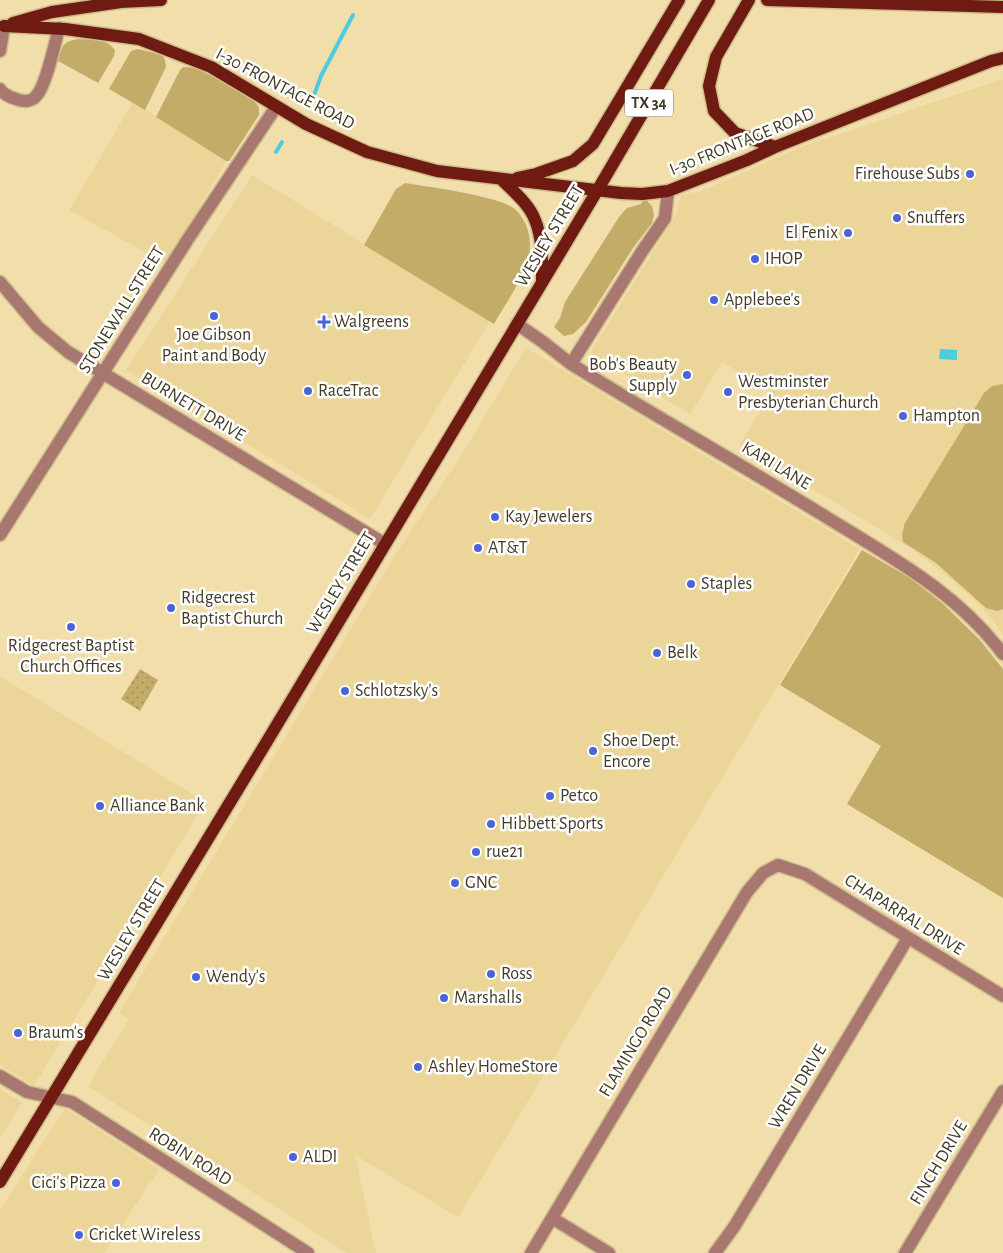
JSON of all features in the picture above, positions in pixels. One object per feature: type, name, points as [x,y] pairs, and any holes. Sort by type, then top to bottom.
[{"type":"main road","points":[[2,26],[52,12],[121,2],[161,0]]},
{"type":"main road","points":[[502,180],[536,174],[573,162],[593,144],[679,0]]},
{"type":"main road","name":"WESLEY STREET","points":[[0,1182],[597,191],[708,0]]},
{"type":"main road","points":[[749,0],[716,57],[710,86],[714,111],[735,133],[775,147]]},
{"type":"main road","points":[[768,0],[1003,7]]},
{"type":"main road","name":"I-30 FRONTAGE ROAD","points":[[2,26],[59,28],[140,39],[211,68],[306,124],[367,152],[437,171],[597,191],[642,194],[668,191],[1003,58]]},
{"type":"main road","points":[[502,180],[524,202],[535,218],[541,239],[542,282]]},
{"type":"street","points":[[0,51],[2,26]]},
{"type":"street","points":[[0,89],[2,93],[17,100],[27,102],[37,96],[45,78],[59,28]]},
{"type":"street","name":"STONEWALL STREET","points":[[0,535],[209,206],[276,107]]},
{"type":"street","points":[[571,364],[641,253],[666,218],[668,191]]},
{"type":"street","name":"BURNETT DRIVE","points":[[0,282],[38,327],[53,341],[102,373],[385,544]]},
{"type":"street","name":"KARI LANE","points":[[517,324],[571,364],[767,480],[934,585],[975,621],[1003,654]]},
{"type":"street","name":"FLAMINGO ROAD","points":[[531,1253],[747,892],[763,873],[778,865],[785,866]]},
{"type":"street","name":"CHAPARRAL DRIVE","points":[[785,866],[805,874],[1003,996]]},
{"type":"street","name":"WREN DRIVE","points":[[716,1253],[734,1227],[908,938]]},
{"type":"street","name":"ROBIN ROAD","points":[[0,1076],[27,1092],[72,1102],[308,1253]]},
{"type":"street","name":"FINCH DRIVE","points":[[905,1253],[1003,1091]]},
{"type":"street","points":[[552,1218],[608,1253]]},
{"type":"shaded area","points":[[78,39],[107,43],[115,50],[114,56],[98,83],[58,61],[64,45],[69,41]]},
{"type":"shaded area","points":[[138,49],[162,55],[166,67],[145,110],[109,89],[131,51]]},
{"type":"shaded area","points":[[183,67],[196,68],[240,91],[259,107],[259,115],[229,161],[226,161],[156,117]]},
{"type":"shaded area","points":[[1003,79],[1003,634],[981,606],[952,580],[912,549],[740,445],[772,392],[722,362],[690,414],[590,353],[676,215],[681,195],[700,192],[798,148]]},
{"type":"shaded area","points":[[133,102],[226,161],[167,264],[69,210]]},
{"type":"shaded area","points":[[252,175],[490,321],[370,519],[126,370]]},
{"type":"shaded area","points":[[405,183],[496,200],[516,210],[521,216],[529,235],[529,256],[520,279],[494,324],[364,245],[396,189]]},
{"type":"shaded area","points":[[644,198],[652,206],[654,215],[652,223],[633,248],[586,322],[573,334],[564,336],[554,327],[560,318],[565,302],[619,217],[627,208],[641,204]]},
{"type":"shaded area","points":[[526,348],[860,549],[458,1217],[355,1155],[376,1253],[347,1253],[88,1086],[129,1019],[119,1013],[397,552],[461,456]]},
{"type":"shaded area","points":[[1003,384],[1003,609],[997,611],[986,608],[936,563],[903,542],[902,534],[905,523],[984,393],[992,386]]},
{"type":"shaded area","points":[[862,550],[910,578],[942,603],[979,639],[1003,669],[1003,898],[847,804],[881,746],[780,685]]},
{"type":"shaded area","points":[[140,669],[158,680],[140,711],[121,699]]},
{"type":"shaded area","points":[[0,676],[205,802],[34,1086],[0,1065]]},
{"type":"shaded area","points":[[0,1089],[22,1103],[0,1139]]},
{"type":"shaded area","points":[[65,1108],[159,1169],[104,1253],[0,1253],[0,1210]]},
{"type":"water","points":[[940,349],[957,350],[957,360],[939,359]]},
{"type":"waterway","points":[[313,98],[321,76],[353,15]]},
{"type":"waterway","points":[[276,152],[282,142]]},
{"type":"place","name":"Firehouse Subs","points":[[970,174]]},
{"type":"place","name":"Snuffers","points":[[897,218]]},
{"type":"place","name":"El Fenix","points":[[848,233]]},
{"type":"place","name":"IHOP","points":[[755,259]]},
{"type":"place","name":"Applebee's","points":[[714,300]]},
{"type":"place","name":"Joe Gibson Paint and Body","points":[[214,316]]},
{"type":"place","name":"Walgreens","points":[[324,322]]},
{"type":"place","name":"Bob's Beauty Supply","points":[[687,375]]},
{"type":"place","name":"RaceTrac","points":[[308,391]]},
{"type":"place","name":"Westminster Presbyterian Church","points":[[728,392]]},
{"type":"place","name":"Hampton","points":[[903,416]]},
{"type":"place","name":"Kay Jewelers","points":[[495,517]]},
{"type":"place","name":"AT&T","points":[[478,548]]},
{"type":"place","name":"Staples","points":[[691,584]]},
{"type":"place","name":"Ridgecrest Baptist Church","points":[[171,608]]},
{"type":"place","name":"Ridgecrest Baptist Church Offices","points":[[71,627]]},
{"type":"place","name":"Belk","points":[[657,653]]},
{"type":"place","name":"Schlotzsky's","points":[[345,691]]},
{"type":"place","name":"Shoe Dept. Encore","points":[[593,751]]},
{"type":"place","name":"Petco","points":[[550,796]]},
{"type":"place","name":"Alliance Bank","points":[[100,806]]},
{"type":"place","name":"Hibbett Sports","points":[[491,824]]},
{"type":"place","name":"rue21","points":[[476,852]]},
{"type":"place","name":"GNC","points":[[455,883]]},
{"type":"place","name":"Ross","points":[[491,974]]},
{"type":"place","name":"Wendy's","points":[[196,977]]},
{"type":"place","name":"Marshalls","points":[[444,998]]},
{"type":"place","name":"Braum's","points":[[18,1033]]},
{"type":"place","name":"Ashley HomeStore","points":[[418,1067]]},
{"type":"place","name":"ALDI","points":[[293,1157]]},
{"type":"place","name":"Cici's Pizza","points":[[116,1183]]},
{"type":"place","name":"Cricket Wireless","points":[[79,1235]]}]
